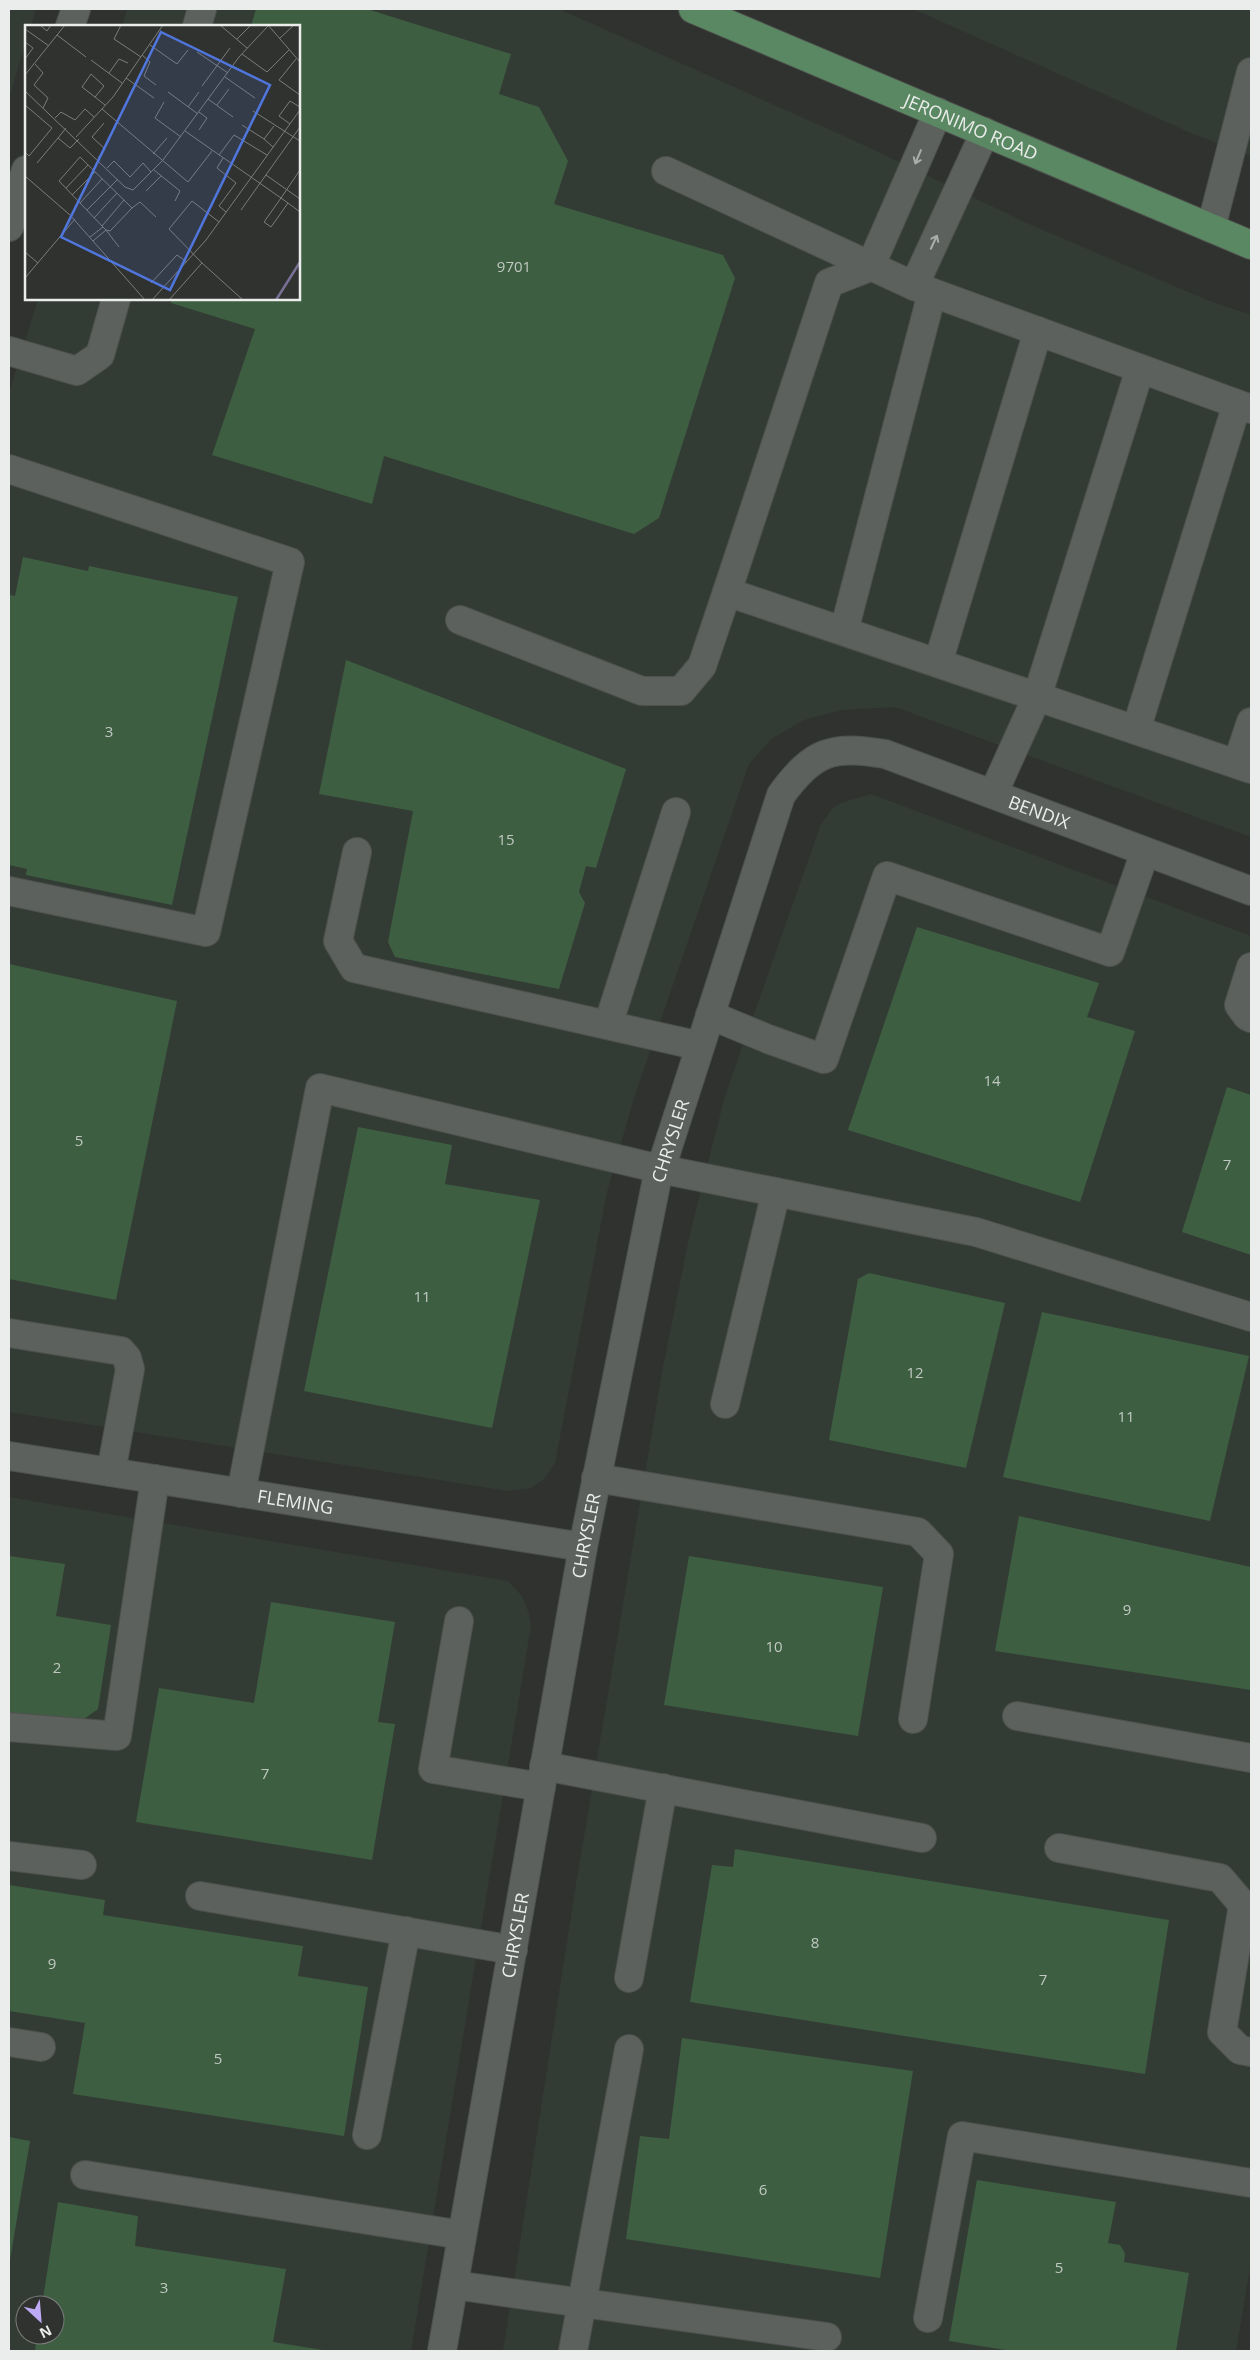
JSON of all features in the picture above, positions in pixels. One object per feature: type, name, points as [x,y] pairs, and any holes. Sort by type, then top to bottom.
[{"type":"main road","name":"JERONIMO ROAD","points":[[693,9],[1251,245]]},
{"type":"street","points":[[70,25],[76,9]]},
{"type":"street","points":[[197,25],[202,9]]},
{"type":"street","points":[[1211,228],[1251,72]]},
{"type":"street","points":[[460,620],[642,691],[681,691],[702,666],[830,283],[870,267],[938,112]]},
{"type":"street","points":[[844,631],[923,289],[985,132]]},
{"type":"street","points":[[666,171],[870,267],[923,289],[1244,407],[1136,730]]},
{"type":"street","points":[[9,227],[24,187]]},
{"type":"street","points":[[9,351],[77,371],[100,355],[116,300]]},
{"type":"street","points":[[938,663],[1038,331]]},
{"type":"street","points":[[993,794],[1037,696],[1140,369]]},
{"type":"street","points":[[9,469],[290,562],[206,932],[9,891]]},
{"type":"street","points":[[727,592],[1244,766],[1251,722]]},
{"type":"street","name":"BENDIX","points":[[824,754],[855,749],[886,754],[1251,891]]},
{"type":"street","name":"CHRYSLER","points":[[442,2351],[583,1547],[660,1169],[781,795],[799,771],[824,754]]},
{"type":"street","points":[[608,1025],[676,812]]},
{"type":"street","points":[[357,852],[338,942],[354,968],[700,1046]]},
{"type":"street","points":[[710,1014],[768,1039],[824,1059],[887,876],[1110,952],[1145,852]]},
{"type":"street","points":[[1251,967],[1239,1005],[1246,1016],[1251,1018]]},
{"type":"street","points":[[241,1493],[320,1088],[660,1169],[976,1232],[1251,1317]]},
{"type":"street","points":[[725,1404],[776,1192]]},
{"type":"street","points":[[9,1333],[121,1351],[127,1358],[130,1369],[111,1472]]},
{"type":"street","name":"FLEMING","points":[[9,1456],[583,1547]]},
{"type":"street","points":[[596,1478],[918,1532],[940,1554],[913,1719]]},
{"type":"street","points":[[9,1727],[117,1736],[155,1479]]},
{"type":"street","points":[[459,1621],[433,1769],[543,1776],[663,1788],[922,1838]]},
{"type":"street","points":[[1017,1716],[1251,1758]]},
{"type":"street","points":[[629,1978],[663,1788]]},
{"type":"street","points":[[1059,1848],[1220,1878],[1242,1905],[1222,2032],[1240,2050],[1251,2052]]},
{"type":"street","points":[[9,1856],[82,1866]]},
{"type":"street","points":[[200,1896],[513,1950]]},
{"type":"street","points":[[367,2135],[406,1931]]},
{"type":"street","points":[[9,2042],[41,2047]]},
{"type":"street","points":[[573,2351],[629,2049]]},
{"type":"street","points":[[928,2318],[962,2136],[1251,2183]]},
{"type":"street","points":[[85,2175],[462,2234]]},
{"type":"street","points":[[454,2285],[827,2337]]},
{"type":"shaded area","points":[[9,9],[36,9],[31,25],[25,25],[25,44],[9,98]]},
{"type":"shaded area","points":[[127,9],[559,9],[853,140],[1029,224],[1207,300],[1251,315],[1251,837],[895,707],[841,710],[804,720],[771,739],[749,764],[634,1098],[607,1192],[555,1463],[544,1479],[531,1488],[508,1491],[9,1412],[9,393],[38,300],[300,300],[300,25],[122,25]]},
{"type":"shaded area","points":[[913,9],[1251,9],[1251,156],[1191,133]]},
{"type":"shaded area","points":[[871,794],[1251,936],[1251,2262],[1236,2351],[503,2351],[576,1884],[662,1372],[690,1233],[725,1096],[821,824],[832,809],[841,803]]},
{"type":"shaded area","points":[[9,1497],[508,1581],[522,1596],[529,1613],[531,1626],[411,2351],[9,2351]]},
{"type":"building","points":[[256,9],[367,9],[511,54],[499,94],[539,107],[568,161],[554,204],[723,255],[735,278],[659,518],[634,534],[384,456],[372,504],[212,455],[255,329],[171,303],[172,300],[300,300],[300,25],[251,25]]},
{"type":"building","points":[[23,557],[88,571],[89,566],[238,597],[172,905],[26,875],[27,869],[9,865],[9,595],[15,596]]},
{"type":"building","points":[[346,660],[626,769],[596,868],[586,866],[579,892],[585,903],[559,989],[395,957],[388,942],[413,811],[319,794]]},
{"type":"building","points":[[917,927],[1099,983],[1087,1017],[1135,1031],[1080,1202],[848,1130]]},
{"type":"building","points":[[9,964],[177,1001],[116,1300],[9,1279]]},
{"type":"building","points":[[1227,1087],[1251,1095],[1251,1255],[1182,1232]]},
{"type":"building","points":[[358,1127],[452,1145],[445,1184],[540,1200],[492,1428],[304,1391]]},
{"type":"building","points":[[869,1273],[1005,1303],[966,1468],[829,1440],[858,1279]]},
{"type":"building","points":[[1042,1312],[1249,1356],[1210,1521],[1003,1477]]},
{"type":"building","points":[[1019,1516],[1251,1567],[1251,1690],[995,1651]]},
{"type":"building","points":[[9,1556],[65,1564],[56,1616],[111,1625],[98,1709],[77,1724],[9,1713]]},
{"type":"building","points":[[689,1556],[883,1587],[858,1736],[664,1705]]},
{"type":"building","points":[[271,1602],[395,1622],[378,1722],[395,1724],[372,1860],[136,1822],[159,1688],[254,1703]]},
{"type":"building","points":[[735,1849],[1169,1920],[1145,2074],[690,2002],[712,1865],[733,1867]]},
{"type":"building","points":[[9,1885],[105,1900],[103,1915],[303,1946],[298,1976],[368,1987],[344,2136],[73,2094],[85,2023],[9,2011]]},
{"type":"building","points":[[682,2038],[913,2071],[880,2278],[626,2239],[640,2136],[669,2139]]},
{"type":"building","points":[[9,2137],[30,2141],[10,2260],[9,2260]]},
{"type":"building","points":[[977,2180],[1116,2202],[1108,2243],[1120,2245],[1125,2253],[1124,2262],[1189,2273],[1176,2351],[1012,2351],[949,2341]]},
{"type":"building","points":[[58,2202],[138,2216],[135,2246],[286,2269],[273,2342],[329,2351],[35,2351],[36,2345],[65,2345],[65,2295],[44,2295]]}]
